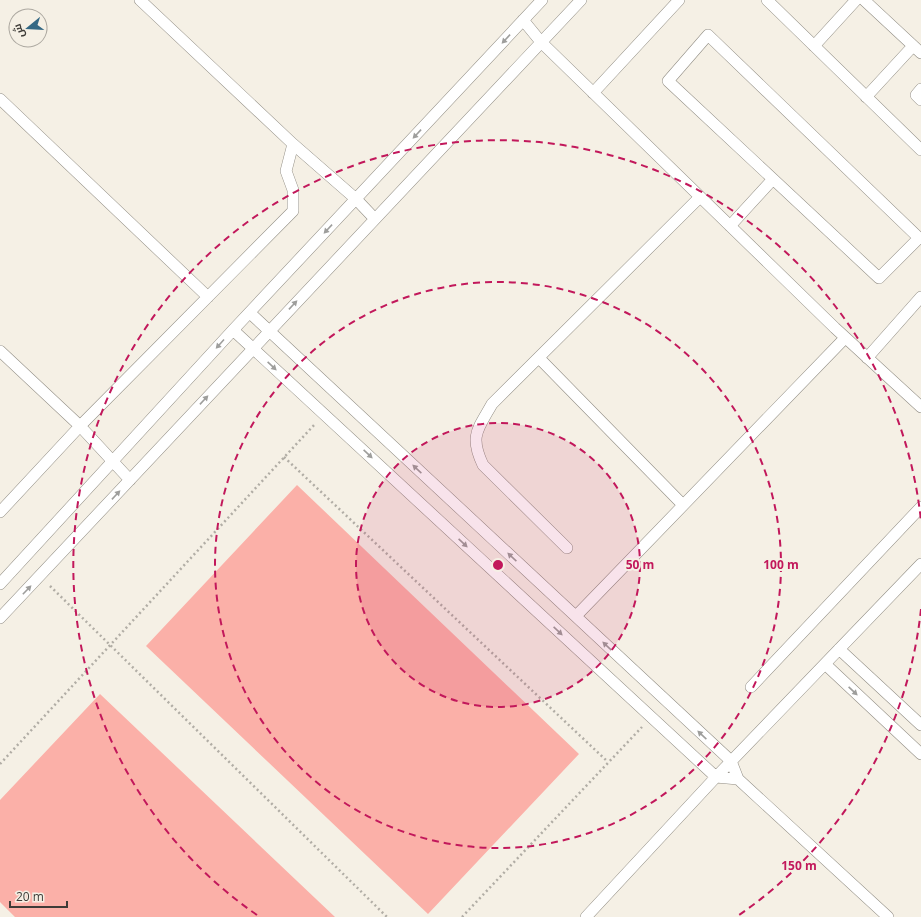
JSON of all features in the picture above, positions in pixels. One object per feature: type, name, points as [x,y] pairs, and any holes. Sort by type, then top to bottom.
[{"type":"lane","points":[[140,0],[293,144],[356,199],[374,218]]},
{"type":"lane","points":[[0,584],[233,330],[542,0]]},
{"type":"lane","points":[[0,618],[374,218],[582,0]]},
{"type":"lane","points":[[593,93],[678,0]]},
{"type":"lane","points":[[767,0],[921,150]]},
{"type":"lane","points":[[814,46],[856,0]]},
{"type":"lane","points":[[864,0],[917,50],[866,97]]},
{"type":"lane","points":[[523,20],[541,42],[593,93],[845,338],[921,407]]},
{"type":"lane","points":[[708,35],[918,238],[879,278],[773,179],[668,81],[708,35]]},
{"type":"lane","points":[[921,89],[916,95],[921,100]]},
{"type":"lane","points":[[0,99],[208,297]]},
{"type":"lane","points":[[0,512],[80,426],[293,211],[293,190],[286,171],[293,144]]},
{"type":"lane","points":[[730,226],[773,179]]},
{"type":"lane","points":[[567,548],[483,464],[478,454],[475,437],[492,404],[700,197]]},
{"type":"lane","points":[[867,358],[921,297]]},
{"type":"lane","points":[[250,313],[731,761],[738,779],[888,917]]},
{"type":"lane","points":[[233,330],[716,777],[738,779]]},
{"type":"lane","points":[[576,616],[845,338]]},
{"type":"lane","points":[[0,351],[80,426],[130,480]]},
{"type":"lane","points":[[539,358],[683,505]]},
{"type":"lane","points":[[751,687],[921,507]]},
{"type":"lane","points":[[586,917],[731,761],[921,564]]},
{"type":"lane","points":[[840,649],[921,725]]},
{"type":"lane","points":[[825,664],[921,754]]},
{"type":"path","points":[[0,764],[324,414]]},
{"type":"path","points":[[284,457],[608,762]]},
{"type":"path","points":[[40,576],[387,917]]},
{"type":"path","points":[[462,917],[651,717]]},
{"type":"shaded area","points":[[297,485],[579,754],[428,914],[146,646]]},
{"type":"shaded area","points":[[100,694],[335,917],[15,917],[0,902],[0,800]]}]
